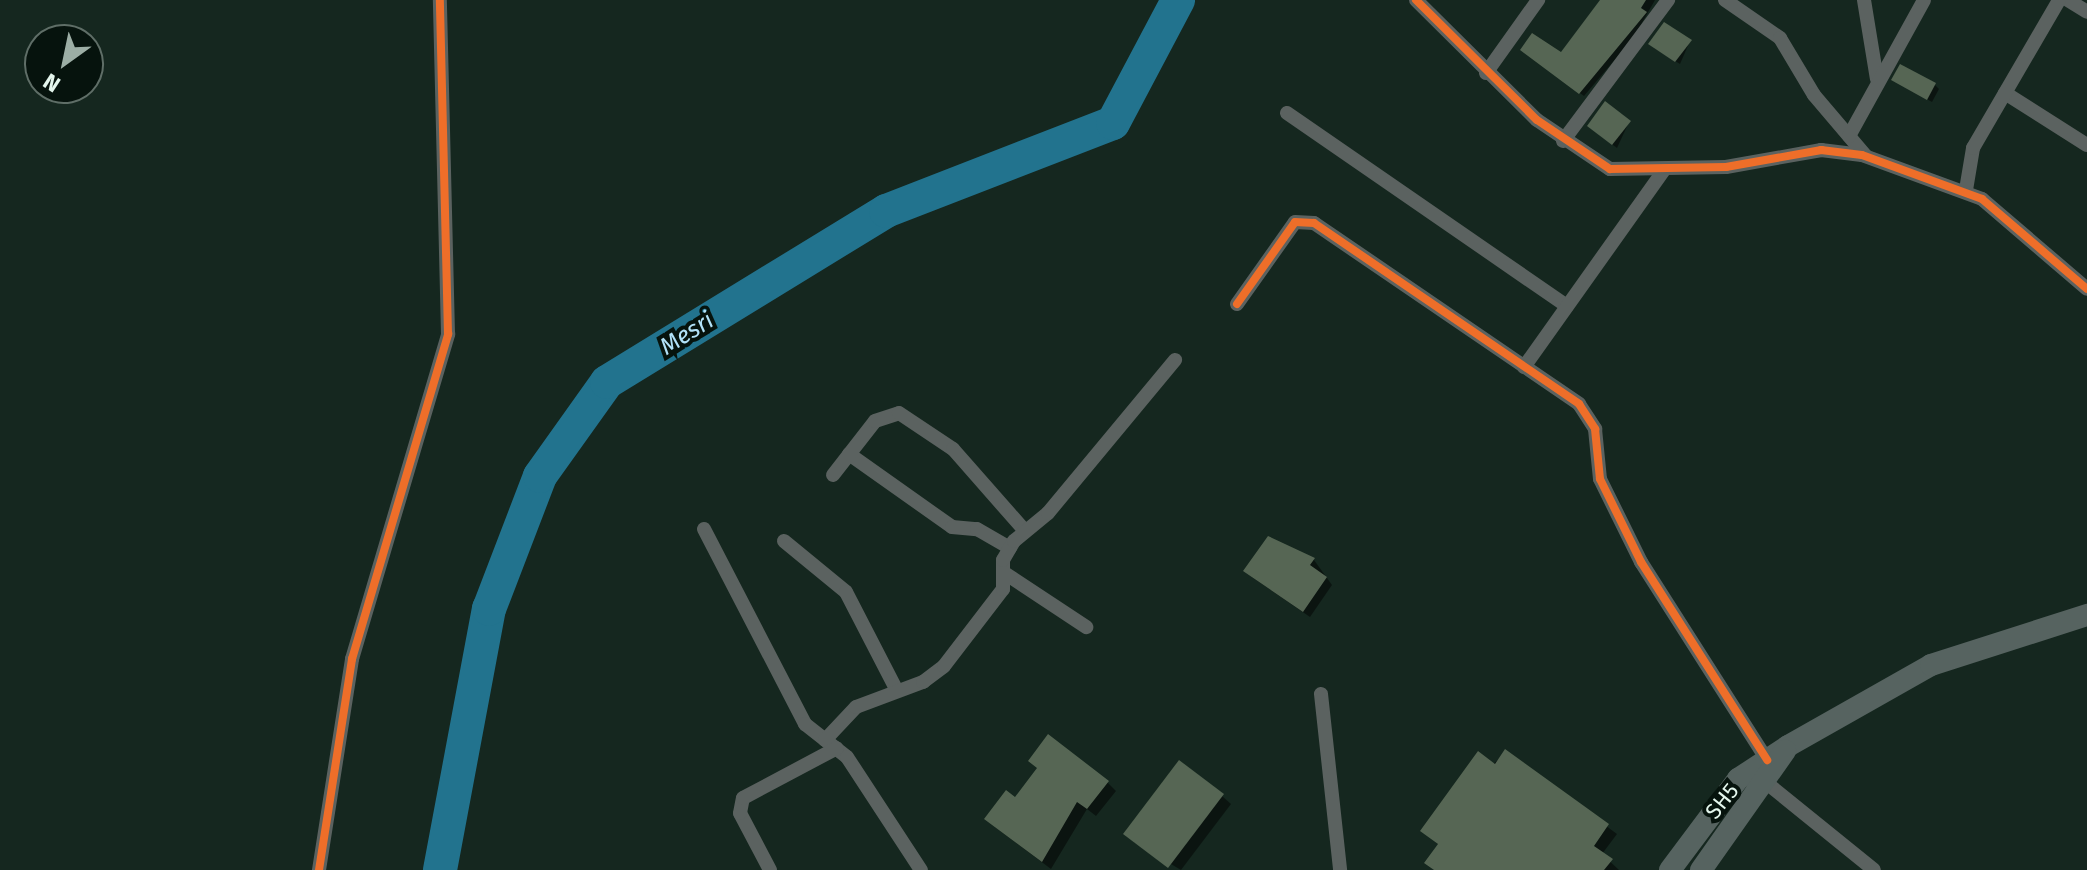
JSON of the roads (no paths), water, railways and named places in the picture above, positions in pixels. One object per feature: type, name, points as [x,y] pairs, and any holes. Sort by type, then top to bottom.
[{"type":"main road","name":"SH5","points":[[1670,870],[1788,746],[1931,665],[2087,615]]},
{"type":"main road","name":"SH5","points":[[1701,870],[1761,771]]},
{"type":"street","points":[[319,870],[352,659],[410,443],[443,361],[444,180],[440,0]]},
{"type":"street","points":[[1486,73],[1538,0]]},
{"type":"street","points":[[1563,141],[1668,0]]},
{"type":"street","points":[[1725,0],[1780,38],[1866,156]]},
{"type":"street","points":[[1864,0],[1877,79]]},
{"type":"street","points":[[1849,136],[1877,79],[1924,0]]},
{"type":"street","points":[[1966,190],[1973,148],[2059,0]]},
{"type":"street","points":[[2068,0],[2087,12]]},
{"type":"street","points":[[1418,1],[1486,73],[1563,141],[1610,169],[1664,170],[1821,150],[1866,156],[1966,190],[2087,289]]},
{"type":"street","points":[[2005,93],[2087,145]]},
{"type":"street","points":[[1287,113],[1567,306]]},
{"type":"street","points":[[1524,367],[1664,170]]},
{"type":"street","points":[[1237,304],[1302,220],[1524,367],[1591,416],[1600,479],[1614,510],[1761,771],[1874,870]]},
{"type":"street","points":[[770,870],[740,813],[743,798],[831,744],[856,707],[897,691],[944,666],[1003,589],[1003,572],[1010,548],[1175,360]]},
{"type":"street","points":[[833,475],[875,421],[899,413],[953,449],[1025,531]]},
{"type":"street","points":[[849,454],[952,527],[977,529],[1010,548]]},
{"type":"street","points":[[704,529],[799,714],[831,744],[921,870]]},
{"type":"street","points":[[784,541],[846,592],[897,691]]},
{"type":"street","points":[[1003,572],[1086,627]]},
{"type":"street","points":[[1321,694],[1340,870]]},
{"type":"waterway","name":"Mesri","points":[[440,870],[489,609],[540,476],[607,382],[886,211],[1113,123],[1178,0]]}]
